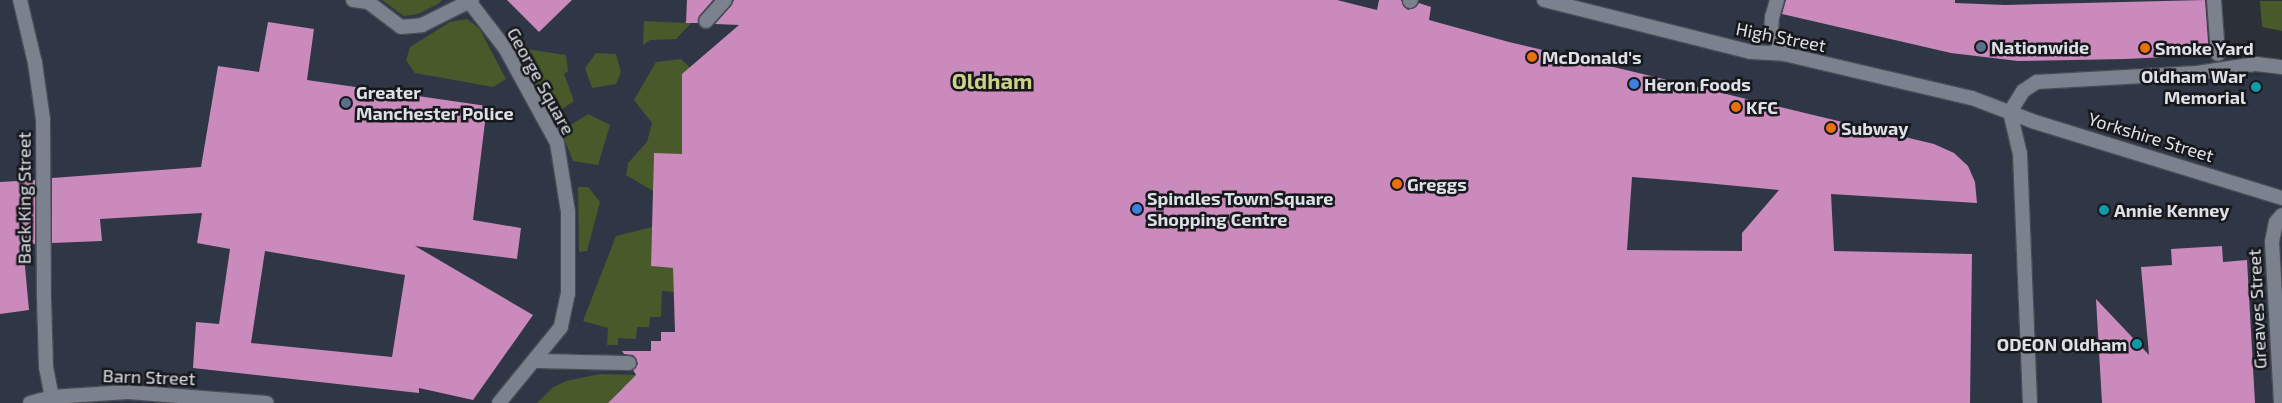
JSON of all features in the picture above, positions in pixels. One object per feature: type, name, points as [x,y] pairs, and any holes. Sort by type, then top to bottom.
[{"type":"street","name":"Back King Street","points":[[20,0],[35,63],[43,120],[46,367],[52,397]]},
{"type":"street","points":[[352,0],[368,2],[401,27],[422,25],[469,1]]},
{"type":"street","points":[[706,21],[725,0]]},
{"type":"street","name":"High Street","points":[[1544,0],[1751,52],[1784,54],[1972,98],[2010,112]]},
{"type":"street","points":[[1777,0],[1772,18],[1772,32],[1784,54]]},
{"type":"street","points":[[2214,0],[2218,54]]},
{"type":"street","name":"George Square","points":[[469,1],[505,48],[557,143],[568,212],[568,293],[561,327],[499,403]]},
{"type":"street","points":[[2030,403],[2020,154],[2010,112],[2023,91],[2037,82],[2197,73],[2256,64],[2282,67]]},
{"type":"street","name":"Yorkshire Street","points":[[2010,112],[2282,198]]},
{"type":"street","name":"Greaves Street","points":[[2281,403],[2272,242],[2276,222],[2282,215]]},
{"type":"street","points":[[534,361],[629,363]]},
{"type":"street","name":"Barn Street","points":[[30,403],[52,397],[128,392],[267,403]]},
{"type":"shaded area","points":[[0,0],[2221,0],[2224,38],[2239,77],[2282,74],[2282,403],[0,403]]},
{"type":"green space","points":[[382,0],[442,0],[418,14],[404,16]]},
{"type":"green space","points":[[2260,1],[2282,1],[2282,31],[2262,27]]},
{"type":"green space","points":[[691,15],[695,19],[676,39],[650,40],[643,45],[644,21],[684,23]]},
{"type":"green space","points":[[467,19],[479,28],[506,79],[493,87],[415,73],[406,60],[410,47],[450,22]]},
{"type":"green space","points":[[526,49],[566,55],[568,71],[564,74],[574,101],[552,116],[514,56]]},
{"type":"green space","points":[[596,53],[616,54],[621,72],[616,84],[592,88],[585,68]]},
{"type":"green space","points":[[681,59],[690,68],[682,75],[682,154],[654,154],[653,191],[626,175],[628,163],[647,142],[652,123],[634,100],[656,62]]},
{"type":"green space","points":[[588,114],[610,125],[598,165],[573,161],[561,131]]},
{"type":"green space","points":[[578,187],[588,187],[600,202],[587,251],[579,252]]},
{"type":"green space","points":[[652,227],[651,266],[673,268],[674,292],[662,291],[661,317],[650,317],[649,327],[637,327],[636,339],[618,338],[618,345],[607,345],[608,328],[583,321],[616,236]]},
{"type":"green space","points":[[600,374],[638,375],[646,390],[621,389],[608,403],[537,403],[552,388],[566,381]]},
{"type":"building","points":[[507,0],[572,0],[539,32]]},
{"type":"building","points":[[687,0],[713,0],[699,16],[698,23],[686,23]]},
{"type":"building","name":"Spindles Town Square Shopping Centre","points":[[734,0],[1337,0],[1377,10],[1379,0],[1401,0],[1404,7],[1408,10],[1416,7],[1419,3],[1431,7],[1429,20],[1509,42],[1934,144],[1954,153],[1968,166],[1975,182],[1977,203],[1831,194],[1834,251],[1972,254],[1970,403],[608,403],[636,375],[633,370],[638,364],[636,358],[633,355],[624,354],[622,351],[651,351],[651,341],[661,341],[661,332],[675,332],[673,268],[651,266],[654,153],[682,154],[682,74],[739,25],[715,24]],"holes":[[[1632,177],[1779,190],[1742,233],[1742,251],[1627,250]]]},
{"type":"building","points":[[1786,0],[1955,0],[1955,3],[2005,5],[2205,0],[2209,55],[2018,61],[1951,53],[1782,14]]},
{"type":"building","points":[[268,22],[314,29],[307,80],[487,106],[473,220],[521,228],[517,259],[415,246],[533,315],[473,400],[419,388],[419,393],[193,368],[196,322],[219,324],[230,249],[197,243],[202,213],[100,219],[102,241],[52,243],[52,178],[201,167],[218,66],[259,72]],"holes":[[[265,251],[405,275],[392,357],[251,343]]]},
{"type":"building","points":[[35,180],[35,244],[23,245],[29,310],[0,314],[0,182]]},
{"type":"building","points":[[2222,246],[2223,262],[2247,260],[2255,403],[2102,403],[2096,299],[2149,355],[2141,267],[2172,265],[2171,249]]},
{"type":"place","name":"Nationwide","points":[[1981,47]]},
{"type":"place","name":"Smoke Yard","points":[[2145,48]]},
{"type":"place","name":"McDonald's","points":[[1532,57]]},
{"type":"place","name":"Heron Foods","points":[[1634,84]]},
{"type":"place","name":"Oldham War Memorial","points":[[2256,87]]},
{"type":"place","name":"Greater Manchester Police","points":[[346,103]]},
{"type":"place","name":"KFC","points":[[1736,107]]},
{"type":"place","name":"Subway","points":[[1831,128]]},
{"type":"place","name":"Greggs","points":[[1397,184]]},
{"type":"place","name":"Spindles Town Square Shopping Centre","points":[[1137,209]]},
{"type":"place","name":"Annie Kenney","points":[[2104,210]]},
{"type":"place","name":"ODEON Oldham","points":[[2137,344]]},
{"type":"district","name":"Oldham","points":[[992,81]]}]
